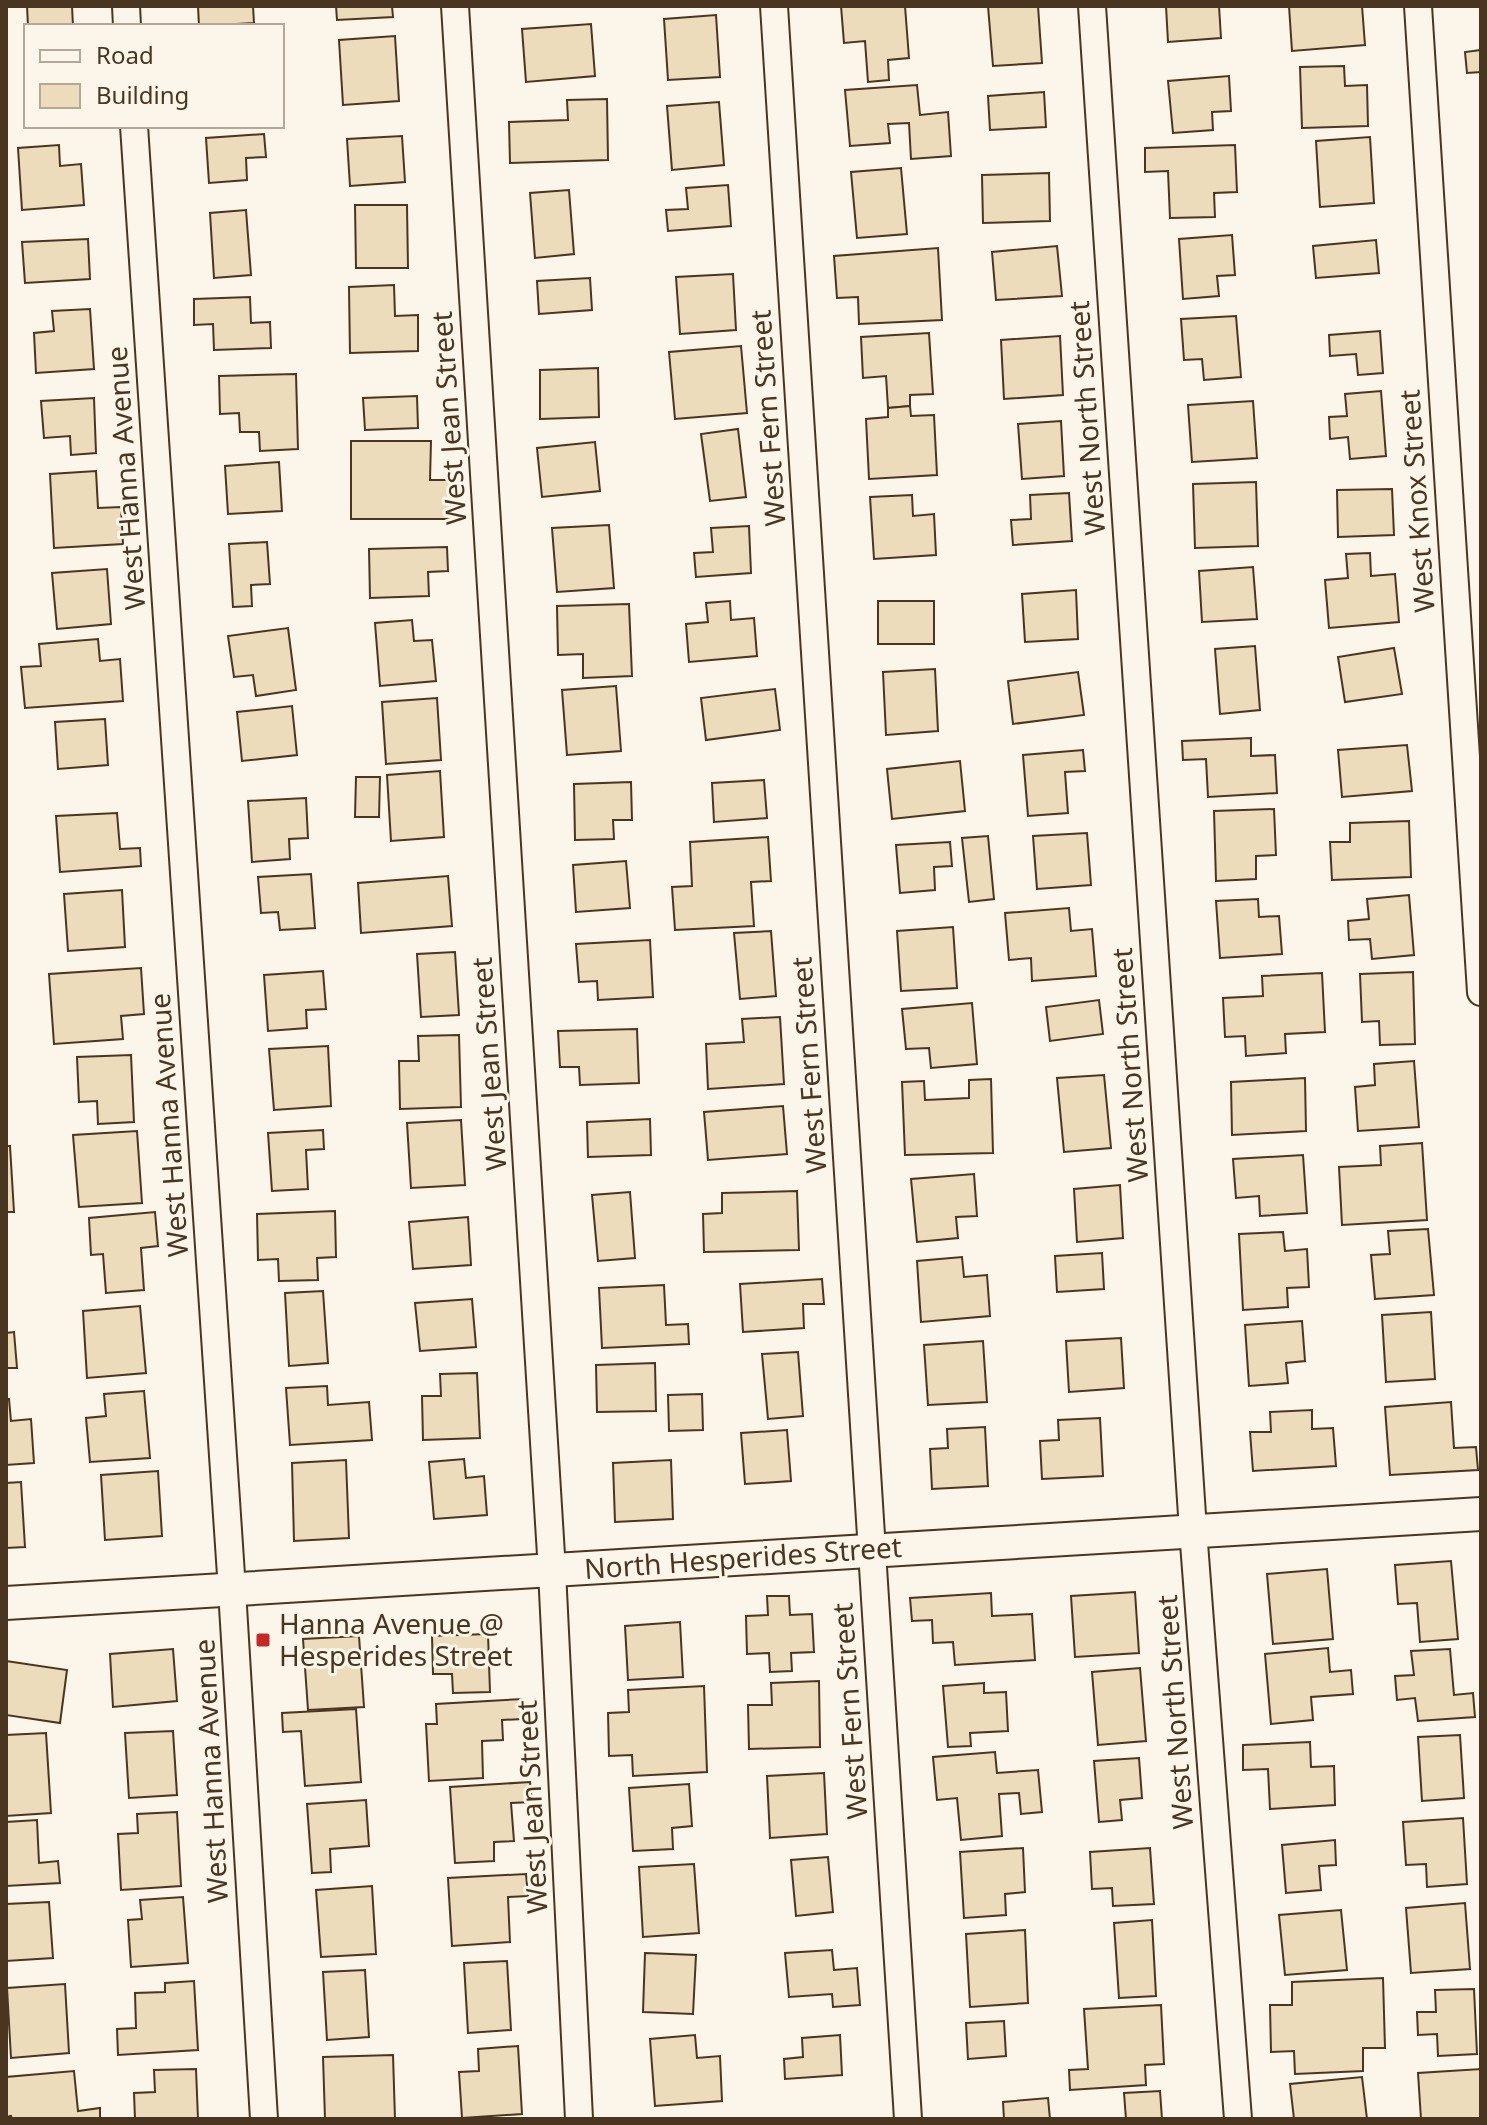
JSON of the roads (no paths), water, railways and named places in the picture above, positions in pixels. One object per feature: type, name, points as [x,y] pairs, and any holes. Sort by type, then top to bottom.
[{"type":"street","name":"West Jean Street","points":[[455,6],[552,1571],[579,2119]]},
{"type":"street","name":"West Fern Street","points":[[774,6],[908,2119]]},
{"type":"street","name":"West North Street","points":[[1092,6],[1193,1530],[1238,2119]]},
{"type":"street","name":"West Knox Street","points":[[1418,6],[1481,992]]},
{"type":"street","name":"West Hanna Avenue","points":[[134,128],[232,1590],[264,2119]]},
{"type":"street","name":"North Hesperides Street","points":[[6,1603],[1481,1514]]},
{"type":"place","name":"Hanna Avenue @ Hesperides Street","points":[[263,1640]]}]
